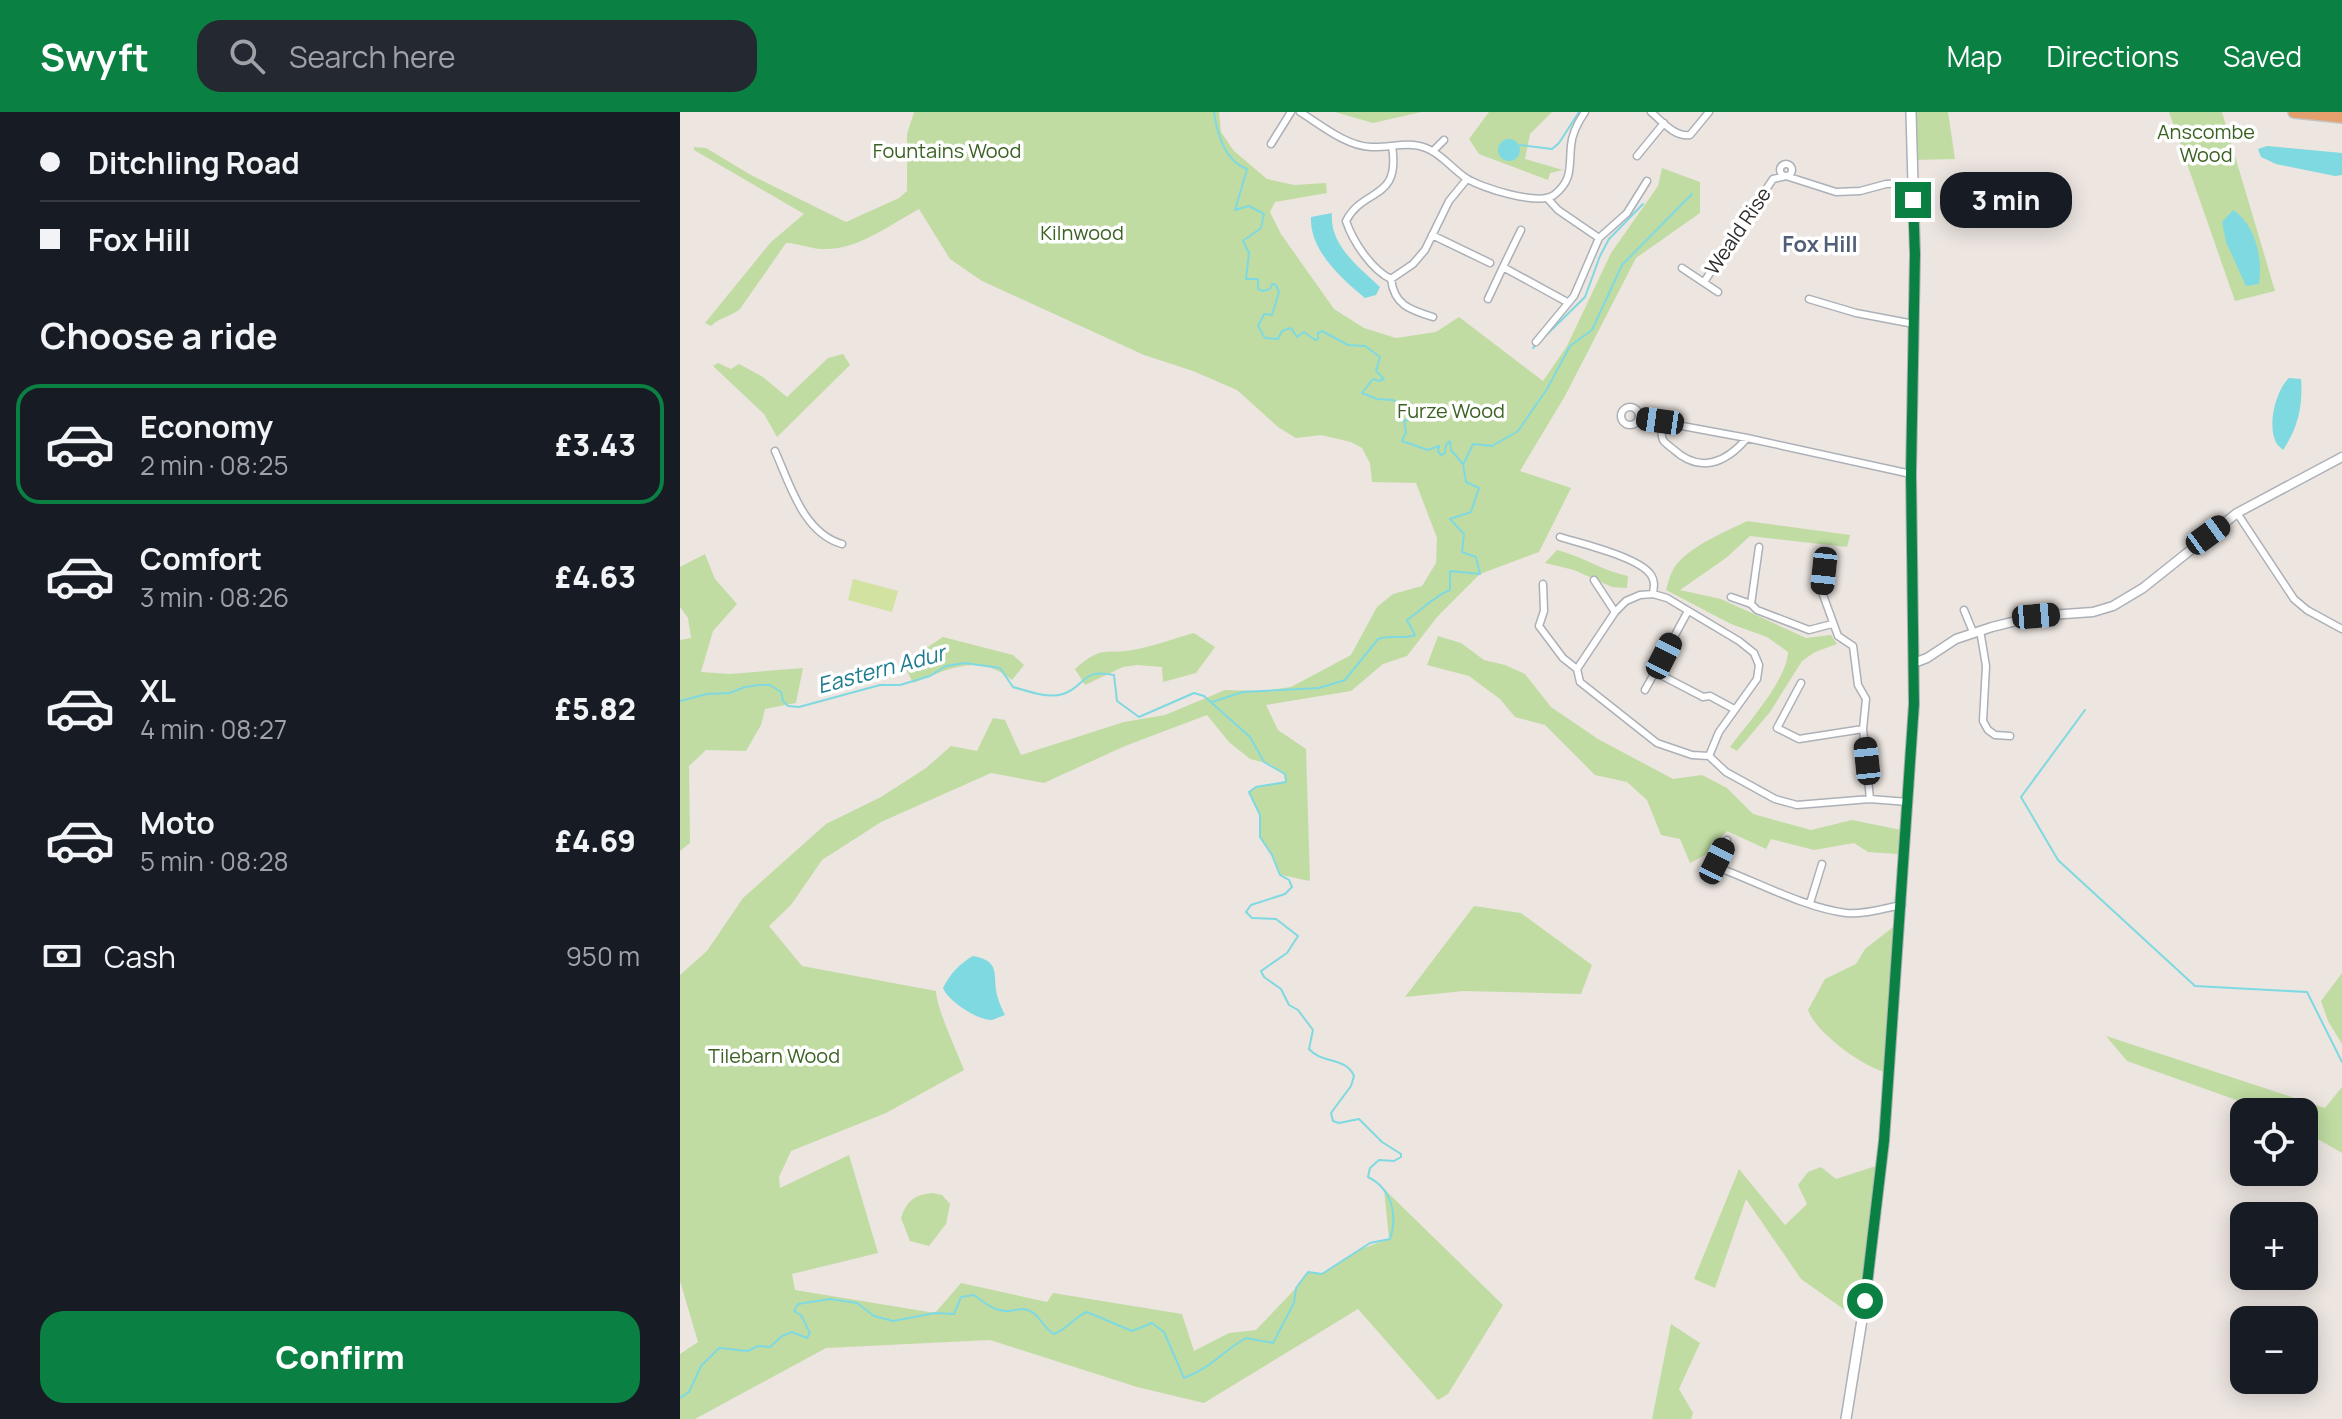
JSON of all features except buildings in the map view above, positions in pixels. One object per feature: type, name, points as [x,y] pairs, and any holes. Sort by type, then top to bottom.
[{"type":"highway","points":[[2294,112],[2342,117]]},
{"type":"main road","points":[[1846,1419],[1865,1301],[1884,1141],[1908,802],[1914,663],[1911,474],[1915,254],[1911,112]]},
{"type":"street","points":[[1271,144],[1291,112]]},
{"type":"street","points":[[1300,112],[1355,144],[1370,147],[1411,144],[1433,151],[1467,179],[1499,191],[1538,199],[1548,199],[1570,177],[1571,145],[1576,125],[1585,112]]},
{"type":"street","points":[[1651,112],[1677,134],[1690,135],[1709,112]]},
{"type":"street","points":[[1637,156],[1664,123]]},
{"type":"street","points":[[1433,151],[1444,140]]},
{"type":"street","points":[[1391,279],[1380,274],[1350,233],[1346,221],[1351,212],[1385,189],[1394,170],[1392,146]]},
{"type":"street","name":"Weald Rise","points":[[1704,282],[1781,168],[1781,173],[1836,192],[1912,183]]},
{"type":"street","name":"Weald Rise","points":[[1773,179],[1791,176]]},
{"type":"street","points":[[1391,279],[1413,264],[1449,201],[1467,179]]},
{"type":"street","points":[[1536,342],[1574,296],[1599,238],[1627,213],[1647,181]]},
{"type":"street","points":[[1548,199],[1558,210],[1599,238]]},
{"type":"street","points":[[1488,299],[1521,230]]},
{"type":"street","points":[[1432,235],[1490,263]]},
{"type":"street","points":[[1503,267],[1567,302]]},
{"type":"street","name":"Weald Rise","points":[[1682,268],[1718,292]]},
{"type":"street","points":[[1391,279],[1393,292],[1403,304],[1433,317]]},
{"type":"street","points":[[1809,299],[1856,313],[1914,324]]},
{"type":"street","points":[[1639,418],[1911,474]]},
{"type":"street","points":[[1660,421],[1663,440],[1680,456],[1696,462],[1712,464],[1734,454],[1747,438]]},
{"type":"street","points":[[775,451],[807,519],[826,537],[842,544]]},
{"type":"street","points":[[1914,663],[1976,631],[2036,616],[2093,612],[2113,606],[2143,588],[2237,513],[2342,457]]},
{"type":"street","points":[[2237,513],[2294,599],[2307,610],[2342,629]]},
{"type":"street","points":[[1560,537],[1613,554],[1650,572],[1655,583],[1653,594]]},
{"type":"street","points":[[1751,604],[1759,547]]},
{"type":"street","points":[[1826,551],[1822,592],[1838,636],[1853,646],[1858,685],[1866,699],[1863,729],[1870,799]]},
{"type":"street","points":[[1594,580],[1615,612]]},
{"type":"street","points":[[1543,584],[1544,611],[1539,626],[1563,658],[1577,669],[1580,682],[1657,743],[1692,755],[1709,756],[1726,772],[1775,799],[1797,805],[1870,799],[1908,802]]},
{"type":"street","points":[[1577,669],[1615,612],[1626,601],[1640,595],[1653,594],[1739,641],[1754,653],[1759,665],[1757,679],[1719,732],[1709,756]]},
{"type":"street","points":[[1731,597],[1809,630],[1832,624]]},
{"type":"street","points":[[1964,610],[1976,631],[1986,666],[1983,721],[1988,730],[2010,736]]},
{"type":"street","points":[[1645,690],[1688,611]]},
{"type":"street","points":[[1655,672],[1734,709]]},
{"type":"street","points":[[1801,683],[1777,728],[1799,739],[1863,729]]},
{"type":"street","points":[[1999,747],[2000,735]]},
{"type":"street","points":[[1727,840],[1717,861],[1722,869],[1810,903],[1846,913],[1902,905]]},
{"type":"street","points":[[1810,903],[1822,864]]},
{"type":"green space","points":[[914,112],[1219,112],[1221,132],[1234,151],[1267,179],[1294,185],[1326,183],[1327,193],[1275,202],[1270,212],[1281,234],[1334,309],[1364,328],[1396,338],[1436,332],[1459,317],[1543,381],[1567,346],[1611,253],[1658,186],[1662,168],[1700,182],[1700,213],[1636,258],[1565,396],[1520,471],[1571,488],[1539,552],[1480,574],[1437,617],[1407,656],[1383,664],[1351,691],[1266,705],[1278,730],[1306,749],[1310,881],[1281,875],[1260,837],[1260,815],[1249,792],[1256,787],[1285,782],[1285,774],[1270,764],[1250,759],[1229,742],[1207,715],[1125,746],[1044,783],[991,773],[881,822],[822,860],[791,905],[769,926],[802,966],[936,991],[943,1019],[964,1070],[886,1113],[791,1151],[779,1177],[780,1188],[849,1155],[878,1253],[792,1274],[795,1290],[935,1313],[961,1283],[1047,1302],[1053,1293],[1182,1314],[1194,1351],[1229,1333],[1256,1330],[1308,1272],[1322,1274],[1361,1249],[1389,1239],[1384,1189],[1503,1305],[1448,1394],[1438,1400],[1358,1309],[1204,1403],[1137,1387],[990,1340],[826,1348],[695,1419],[680,1419],[680,1354],[698,1342],[680,1281],[680,975],[707,951],[743,898],[826,824],[881,797],[926,768],[951,746],[977,751],[993,718],[1005,720],[1021,755],[1124,722],[1165,715],[1225,690],[1264,691],[1291,687],[1351,655],[1377,607],[1393,594],[1422,586],[1436,563],[1437,538],[1416,483],[1372,482],[1370,463],[1362,448],[1351,442],[1321,435],[1296,438],[1278,427],[1237,390],[1144,355],[982,281],[950,259],[919,209],[848,246],[822,249],[786,243],[740,309],[711,326],[705,323],[771,242],[804,214],[694,150],[694,147],[706,148],[751,175],[846,222],[899,198],[907,191],[907,134]]},
{"type":"green space","points":[[1335,112],[1421,112],[1373,123]]},
{"type":"green space","points":[[1489,112],[1552,112],[1530,134],[1525,159],[1563,170],[1550,173],[1548,180],[1479,154],[1469,139]]},
{"type":"green space","points":[[1911,112],[1948,112],[1955,159],[1912,160]]},
{"type":"green space","name":"Anscombe Wood","points":[[2169,112],[2222,112],[2275,291],[2235,301]]},
{"type":"green space","points":[[843,354],[850,365],[777,437],[764,414],[713,366],[718,363],[731,369],[739,364],[763,377],[787,397],[828,358]]},
{"type":"green space","points":[[1747,521],[1850,535],[1847,547],[1750,536],[1726,558],[1680,590],[1721,599],[1806,638],[1831,635],[1837,644],[1815,652],[1802,661],[1770,712],[1737,751],[1730,747],[1774,688],[1788,652],[1767,637],[1731,624],[1666,590],[1672,572],[1685,556]]},
{"type":"green space","points":[[1557,550],[1628,576],[1627,588],[1612,587],[1574,570],[1545,563]]},
{"type":"green space","points":[[705,554],[715,579],[737,604],[713,631],[701,672],[730,674],[803,668],[796,703],[765,709],[761,725],[746,751],[706,750],[689,766],[690,843],[680,851],[680,640],[691,638],[688,618],[680,607],[680,567]]},
{"type":"green space","points":[[853,579],[898,591],[892,612],[848,600]]},
{"type":"green space","points":[[1194,633],[1215,647],[1196,673],[1163,682],[1162,667],[1137,665],[1123,667],[1085,685],[1075,669],[1099,653],[1138,649]]},
{"type":"green space","points":[[1438,636],[1461,643],[1484,660],[1525,674],[1551,707],[1598,739],[1673,779],[1702,775],[1727,788],[1753,814],[1811,830],[1852,820],[1901,830],[1898,854],[1868,852],[1854,843],[1814,850],[1771,839],[1766,849],[1727,831],[1707,854],[1690,863],[1680,839],[1661,835],[1647,800],[1627,782],[1595,775],[1545,725],[1515,717],[1500,699],[1469,676],[1427,665]]},
{"type":"green space","points":[[943,637],[1013,655],[1024,665],[1012,680],[987,667],[975,665],[951,669],[913,683],[903,663]]},
{"type":"green space","points":[[1474,906],[1521,913],[1592,965],[1581,994],[1464,991],[1405,997]]},
{"type":"green space","points":[[1901,921],[1889,1073],[1867,1065],[1842,1049],[1821,1029],[1808,1010],[1825,979],[1856,964],[1865,949]]},
{"type":"green space","points":[[2342,973],[2342,1044],[2328,1021],[2321,1001]]},
{"type":"green space","points":[[2106,1036],[2295,1098],[2231,1098],[2127,1061]]},
{"type":"green space","points":[[2342,1087],[2342,1153],[2318,1139],[2318,1106],[2325,1108]]},
{"type":"green space","points":[[1882,1164],[1862,1322],[1801,1279],[1746,1199],[1715,1288],[1694,1279],[1739,1169],[1785,1225],[1807,1204],[1798,1185],[1808,1172],[1821,1167],[1836,1179]]},
{"type":"green space","points":[[932,1193],[942,1195],[950,1204],[946,1224],[929,1246],[910,1241],[901,1218],[912,1200]]},
{"type":"green space","points":[[1671,1324],[1700,1343],[1679,1389],[1693,1413],[1691,1419],[1652,1419]]},
{"type":"water","points":[[1505,139],[1513,139],[1520,150],[1513,161],[1505,161],[1498,154],[1498,146]]},
{"type":"water","points":[[2267,146],[2342,153],[2342,175],[2276,164],[2261,157],[2258,149]]},
{"type":"water","points":[[2233,210],[2247,224],[2256,243],[2260,264],[2259,284],[2246,286],[2226,242],[2222,222]]},
{"type":"water","points":[[1332,213],[1332,225],[1340,245],[1380,287],[1376,295],[1365,298],[1337,273],[1315,241],[1311,217]]},
{"type":"water","points":[[2289,378],[2301,379],[2301,398],[2296,425],[2283,450],[2275,440],[2273,416],[2280,390]]},
{"type":"water","points":[[973,956],[993,967],[997,996],[1005,1015],[992,1020],[979,1017],[957,1004],[943,988],[955,970]]},
{"type":"waterway","points":[[1212,702],[1243,692],[1319,688],[1345,680],[1378,639],[1415,635],[1407,620],[1450,590],[1450,571],[1480,574],[1476,557],[1462,552],[1464,534],[1450,519],[1471,512],[1479,488],[1466,482],[1463,464],[1451,450],[1450,441],[1441,455],[1439,446],[1428,450],[1402,441],[1406,432],[1404,421],[1411,419],[1412,408],[1362,393],[1373,379],[1384,379],[1376,371],[1380,357],[1365,346],[1348,345],[1322,331],[1315,340],[1304,332],[1297,337],[1291,328],[1282,331],[1278,339],[1265,338],[1258,326],[1264,314],[1272,315],[1279,292],[1276,285],[1272,284],[1270,289],[1263,291],[1258,289],[1258,279],[1246,279],[1249,253],[1243,241],[1261,228],[1264,214],[1249,206],[1235,210],[1247,169],[1228,153],[1220,137],[1214,112]]},
{"type":"waterway","points":[[1520,145],[1552,149],[1579,112]]},
{"type":"waterway","points":[[1464,463],[1473,444],[1492,446],[1518,431],[1547,389],[1570,346],[1592,330],[1622,265],[1692,194]]},
{"type":"waterway","points":[[1533,348],[1585,297],[1609,239],[1643,204]]},
{"type":"waterway","name":"Eastern Adur","points":[[680,701],[707,694],[730,693],[745,687],[770,685],[781,692],[788,706],[799,707],[880,685],[900,685],[930,676],[946,666],[965,663],[1000,668],[1013,687],[1051,696],[1070,691],[1089,676],[1114,675],[1117,701],[1139,717],[1194,693],[1204,696],[1250,737],[1264,762],[1285,774],[1286,782],[1256,787],[1249,792],[1260,815],[1260,837],[1280,875],[1289,880],[1292,887],[1285,894],[1251,905],[1246,912],[1252,918],[1276,919],[1298,936],[1287,953],[1261,971],[1264,977],[1281,989],[1289,1005],[1298,1010],[1313,1030],[1309,1049],[1320,1057],[1340,1063],[1354,1076],[1351,1086],[1331,1113],[1333,1121],[1339,1123],[1359,1119],[1382,1142],[1401,1154],[1394,1161],[1379,1160],[1370,1168],[1368,1177],[1383,1188],[1391,1204],[1393,1221],[1390,1239],[1370,1243],[1322,1274],[1308,1272],[1296,1288],[1294,1303],[1273,1343],[1246,1338],[1184,1378],[1164,1332],[1152,1323],[1132,1331],[1087,1312],[1054,1334],[1029,1311],[1000,1310],[974,1295],[961,1297],[954,1314],[935,1313],[893,1321],[874,1316],[857,1303],[830,1299],[798,1304],[794,1311],[801,1315],[810,1333],[807,1338],[792,1332],[770,1347],[758,1346],[748,1351],[719,1348],[701,1366],[689,1392],[680,1398]]},
{"type":"waterway","points":[[2085,710],[2021,797],[2058,860],[2195,986],[2307,992],[2342,1062]]},
{"type":"district","name":"Fox Hill","points":[[1820,244]]},
{"type":"route","points":[[1865,1301],[1884,1141],[1914,704],[1911,474],[1913,200]]},
{"type":"park label","name":"Fountains Wood","points":[[947,151]]},
{"type":"park label","name":"Kilnwood","points":[[1082,233]]},
{"type":"park label","name":"Furze Wood","points":[[1451,411]]},
{"type":"park label","name":"Tilebarn Wood","points":[[774,1056]]}]
